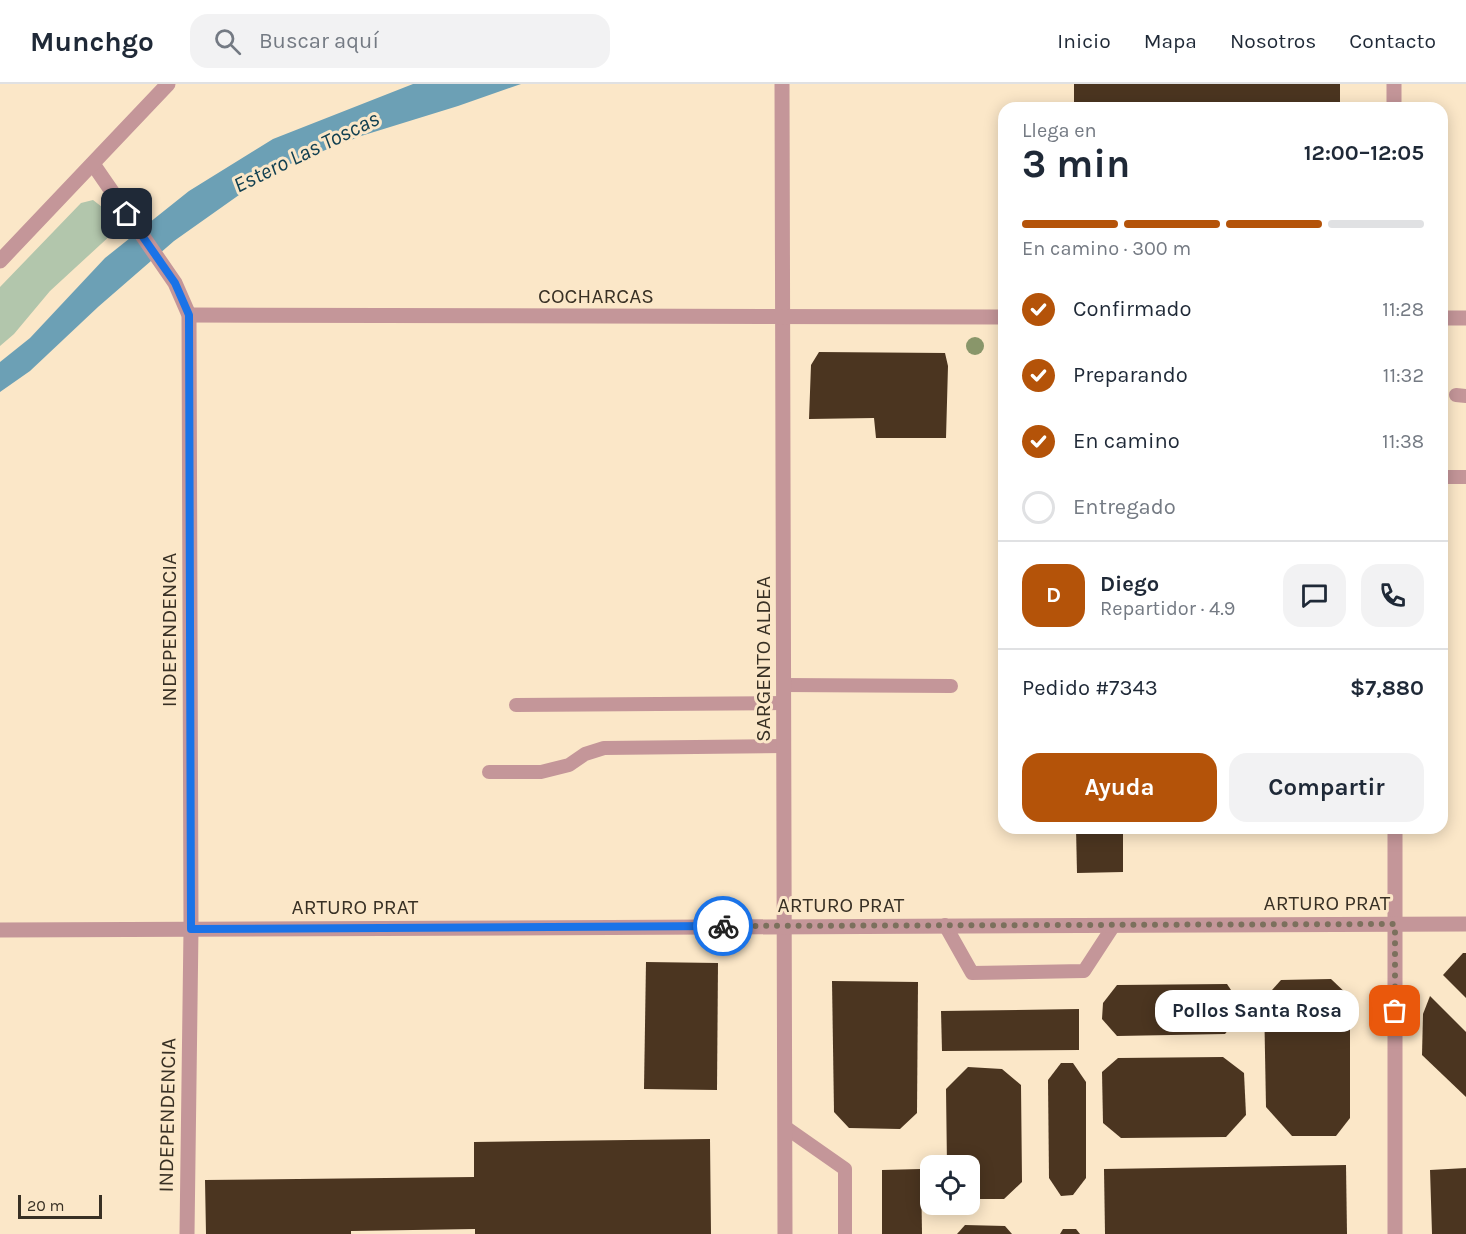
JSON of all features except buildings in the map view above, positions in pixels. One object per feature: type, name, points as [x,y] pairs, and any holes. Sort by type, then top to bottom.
[{"type":"street","points":[[0,261],[168,84]]},
{"type":"street","name":"SARGENTO ALDEA","points":[[782,84],[785,1234]]},
{"type":"street","points":[[1394,84],[1394,102]]},
{"type":"street","name":"INDEPENDENCIA","points":[[93,164],[166,270],[183,297],[189,315],[191,929],[187,1234]]},
{"type":"street","name":"COCHARCAS","points":[[189,315],[998,317]]},
{"type":"street","points":[[1448,318],[1466,318]]},
{"type":"street","points":[[1395,834],[1395,1234]]},
{"type":"street","name":"ARTURO PRAT","points":[[0,930],[1466,924]]},
{"type":"lane","points":[[1448,477],[1466,477]]},
{"type":"lane","points":[[784,685],[951,686]]},
{"type":"lane","points":[[516,705],[784,703]]},
{"type":"lane","points":[[489,772],[541,772],[568,765],[585,754],[604,748],[784,746]]},
{"type":"lane","points":[[945,925],[972,973],[1084,971],[1114,925]]},
{"type":"lane","points":[[785,1127],[845,1168],[845,1234]]},
{"type":"green space","points":[[93,200],[102,207],[113,233],[50,291],[14,334],[0,346],[0,287],[81,203]]},
{"type":"water","name":"Estero Las Toscas","points":[[413,84],[521,84],[361,136],[290,164],[239,195],[174,241],[98,307],[30,371],[0,392],[0,362],[30,338],[105,258],[189,191],[273,139]]},
{"type":"way so far","points":[[723,926],[1395,924],[1395,1011]]},
{"type":"place","name":"Pollos Santa Rosa","points":[[1395,1011]]},
{"type":"route","points":[[127,214],[175,283],[189,315],[191,929],[723,926]]}]
